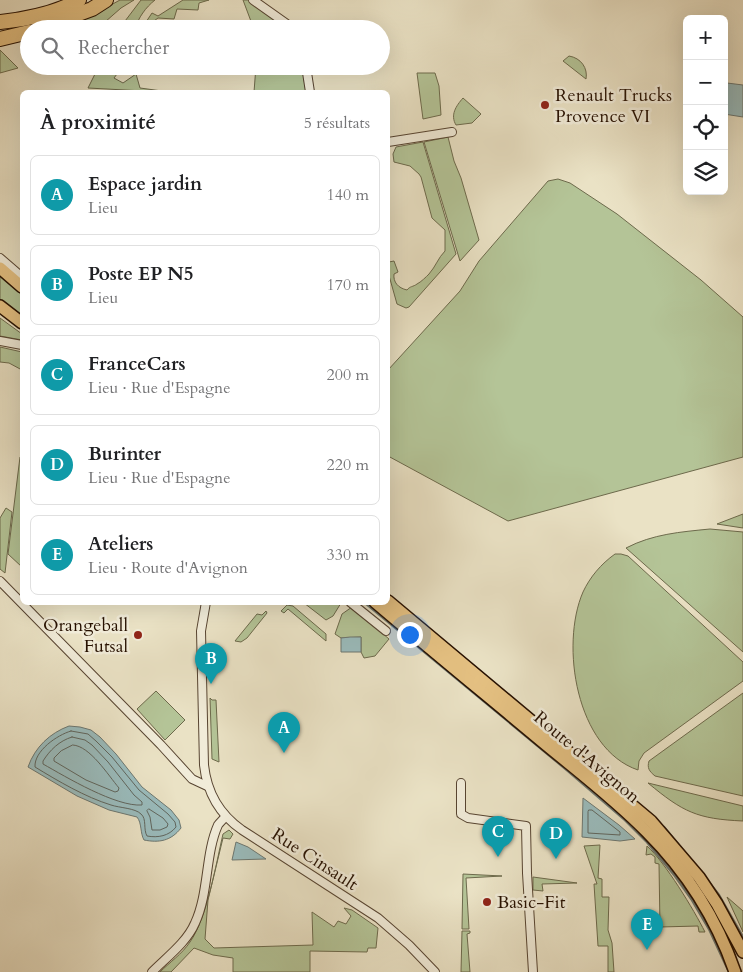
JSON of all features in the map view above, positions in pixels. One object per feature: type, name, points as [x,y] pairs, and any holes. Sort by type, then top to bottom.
[{"type":"highway","points":[[49,20],[79,0]]},
{"type":"highway","points":[[24,20],[89,0]]},
{"type":"highway","points":[[63,9],[92,8],[106,0]]},
{"type":"highway","points":[[0,22],[20,20]]},
{"type":"highway","points":[[0,39],[20,34]]},
{"type":"main road","points":[[0,268],[20,285]]},
{"type":"main road","points":[[0,306],[20,321]]},
{"type":"main road","name":"Route d'Avignon","points":[[390,603],[651,822],[700,877],[743,952]]},
{"type":"main road","name":"Route d'Avignon","points":[[379,605],[648,832],[667,854],[696,894],[722,940],[735,972]]},
{"type":"street","points":[[253,0],[281,20]]},
{"type":"street","points":[[307,75],[310,90]]},
{"type":"street","points":[[390,142],[452,132]]},
{"type":"street","points":[[0,258],[20,274]]},
{"type":"street","points":[[0,341],[20,345]]},
{"type":"street","name":"Rue Cinsault","points":[[0,582],[20,602]]},
{"type":"street","name":"Rue Cinsault","points":[[23,605],[196,782],[207,786],[225,817],[378,918],[409,945],[435,972]]},
{"type":"street","points":[[205,605],[201,631],[205,774],[207,786]]},
{"type":"street","points":[[354,605],[386,631]]},
{"type":"street","points":[[183,769],[205,774]]},
{"type":"street","points":[[461,782],[461,814],[468,818],[526,826],[533,972]]},
{"type":"street","points":[[152,972],[184,941],[195,924],[203,898],[214,836],[219,823],[225,817]]},
{"type":"green space","points":[[120,0],[134,0],[107,20],[83,20]]},
{"type":"green space","points":[[141,0],[155,0],[148,6],[139,20],[126,20]]},
{"type":"green space","points":[[183,0],[209,0],[199,3],[198,10],[177,9],[174,19],[158,18],[147,20],[152,13],[158,16]]},
{"type":"green space","points":[[243,0],[249,0],[274,20],[250,20]]},
{"type":"green space","points":[[0,50],[18,68],[0,73]]},
{"type":"green space","points":[[569,56],[583,64],[586,71],[586,79],[563,61]]},
{"type":"green space","points":[[417,73],[435,73],[439,86],[441,115],[423,119]]},
{"type":"green space","points":[[94,75],[116,75],[114,78],[123,83],[136,75],[140,88],[155,90],[125,90],[88,88]]},
{"type":"green space","points":[[255,75],[303,75],[306,90],[254,90]]},
{"type":"green space","points":[[463,98],[481,114],[472,123],[456,125],[454,114],[456,107]]},
{"type":"green space","points":[[448,137],[479,240],[460,261],[424,142]]},
{"type":"green space","points":[[423,142],[456,254],[409,307],[406,308],[397,304],[390,279],[390,262],[394,261],[398,272],[394,274],[395,282],[401,288],[407,290],[416,285],[429,274],[445,251],[445,230],[432,218],[419,174],[410,166],[394,162],[393,154],[396,147]]},
{"type":"green space","points":[[558,179],[570,183],[617,214],[701,280],[743,317],[743,457],[508,521],[390,457],[390,368],[460,291],[479,261],[548,181]]},
{"type":"green space","points":[[0,273],[20,291],[20,316],[0,301]]},
{"type":"green space","points":[[0,318],[20,333],[20,340],[0,336]]},
{"type":"green space","points":[[0,347],[20,352],[20,369],[9,363],[0,362]]},
{"type":"green space","points":[[20,457],[20,565],[8,554]]},
{"type":"green space","points":[[6,508],[12,512],[5,573],[0,569],[0,518]]},
{"type":"green space","points":[[743,514],[743,528],[717,524]]},
{"type":"green space","points":[[710,529],[743,532],[743,652],[626,548],[657,537]]},
{"type":"green space","points":[[615,554],[628,556],[743,662],[743,681],[644,753],[639,761],[638,770],[617,758],[600,741],[587,718],[579,693],[574,666],[573,639],[576,614],[583,592],[596,571]]},
{"type":"green space","points":[[287,605],[293,606],[326,634],[326,641],[288,609],[284,613],[281,611]]},
{"type":"green space","points":[[307,605],[340,605],[333,616],[326,620]]},
{"type":"green space","points":[[352,607],[389,639],[375,656],[364,658],[361,652],[361,637],[341,638],[335,634],[342,614]]},
{"type":"green space","points":[[266,611],[267,613],[247,638],[241,642],[235,641],[257,614],[262,615]]},
{"type":"green space","points":[[156,691],[185,720],[165,740],[137,709]]},
{"type":"green space","points":[[743,693],[743,796],[655,776],[651,773],[648,768],[649,761]]},
{"type":"green space","points":[[210,698],[216,700],[219,762],[212,759]]},
{"type":"green space","points":[[648,783],[743,806],[743,821],[702,816],[691,812],[671,801]]},
{"type":"green space","points":[[229,830],[233,834],[230,839],[223,838],[208,900],[205,939],[214,948],[313,945],[312,912],[334,927],[338,921],[346,924],[351,916],[344,908],[352,910],[378,928],[376,948],[368,948],[367,952],[310,951],[310,972],[233,972],[233,958],[213,955],[194,948],[171,972],[160,972],[183,950],[196,932],[206,905],[223,834]]},
{"type":"green space","points":[[600,845],[598,878],[602,879],[602,897],[609,897],[608,930],[612,943],[614,972],[608,972],[608,946],[598,946],[594,884],[597,884],[584,846]]},
{"type":"green space","points":[[647,846],[687,899],[705,932],[699,932],[698,926],[660,927],[659,864],[655,863],[655,857],[651,854],[646,855]]},
{"type":"green space","points":[[463,874],[502,876],[466,878],[469,929],[462,929]]},
{"type":"green space","points":[[533,877],[577,883],[542,884],[543,891],[533,890]]},
{"type":"green space","points":[[727,897],[743,911],[743,932]]},
{"type":"green space","points":[[462,931],[470,931],[467,934],[470,972],[461,972]]},
{"type":"water","points":[[728,83],[743,85],[743,117],[728,115]]},
{"type":"water","points":[[361,637],[361,652],[341,652],[341,638]]},
{"type":"water","points":[[69,726],[91,730],[100,737],[142,787],[171,810],[179,820],[181,828],[173,836],[164,840],[144,840],[137,817],[109,810],[77,796],[28,767],[35,753],[44,742]]},
{"type":"water","points":[[583,798],[635,839],[620,841],[582,837]]},
{"type":"water","points":[[236,842],[248,847],[266,859],[232,860]]},
{"type":"waterway","points":[[368,605],[568,771],[625,820],[646,841],[692,900],[709,929],[729,972]]},
{"type":"waterway","points":[[664,827],[697,867]]},
{"type":"waterway","points":[[708,881],[719,895],[743,937]]},
{"type":"place","name":"Renault Trucks Provence VI","points":[[545,105]]},
{"type":"place","name":"Orangeball Futsal","points":[[138,635]]},
{"type":"place","name":"Poste EP N5","points":[[211,684]]},
{"type":"place","name":"Espace jardin","points":[[284,753]]},
{"type":"place","name":"FranceCars","points":[[498,857]]},
{"type":"place","name":"Burinter","points":[[556,859]]},
{"type":"place","name":"Basic-Fit","points":[[487,902]]},
{"type":"place","name":"Ateliers","points":[[647,950]]}]
